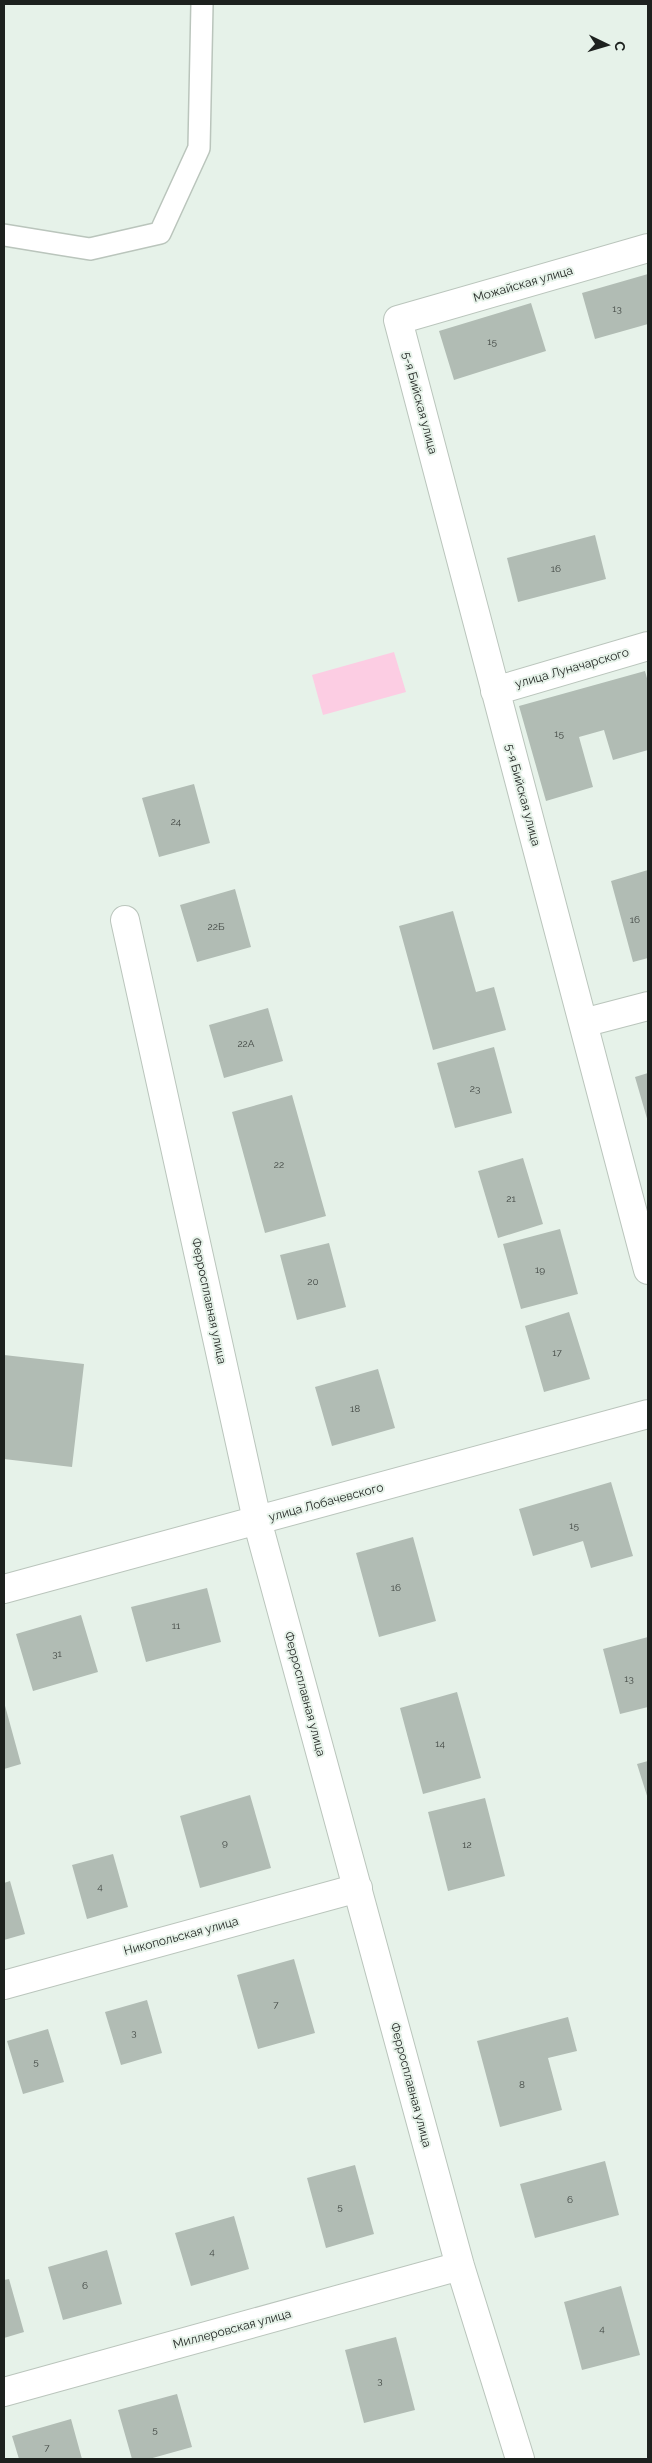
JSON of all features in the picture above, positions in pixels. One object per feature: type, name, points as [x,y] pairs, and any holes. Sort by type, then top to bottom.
[{"type":"street","name":"Можайская улица","points":[[398,320],[648,248]]},
{"type":"street","name":"5-я Бийская улица","points":[[398,320],[648,1270]]},
{"type":"street","name":"улица Луначарского","points":[[495,690],[648,646]]},
{"type":"street","name":"Ферросплавная улица","points":[[125,920],[257,1520],[460,2266],[520,2459]]},
{"type":"street","points":[[583,1023],[648,1006]]},
{"type":"street","name":"улица Лобачевского","points":[[4,1589],[648,1414]]},
{"type":"street","name":"Никопольская улица","points":[[4,1985],[358,1888]]},
{"type":"street","name":"Миллеровская улица","points":[[4,2392],[460,2266]]},
{"type":"lane","points":[[4,234],[90,249],[160,233],[199,148],[202,4]]},
{"type":"shaded area","points":[[394,652],[406,692],[323,715],[312,675]]},
{"type":"building","points":[[648,274],[648,324],[595,339],[582,293]]},
{"type":"building","points":[[531,303],[546,351],[454,380],[439,331]]},
{"type":"building","points":[[595,535],[606,579],[518,602],[507,558]]},
{"type":"building","points":[[645,671],[648,682],[648,750],[613,760],[604,730],[579,737],[593,787],[546,801],[519,706]]},
{"type":"building","points":[[194,784],[210,843],[159,857],[142,798]]},
{"type":"building","points":[[648,870],[648,958],[633,962],[611,881]]},
{"type":"building","points":[[235,889],[251,947],[197,962],[180,905]]},
{"type":"building","points":[[453,911],[476,992],[494,987],[506,1030],[433,1050],[399,926]]},
{"type":"building","points":[[268,1008],[283,1061],[224,1078],[209,1025]]},
{"type":"building","points":[[494,1047],[512,1113],[455,1128],[437,1063]]},
{"type":"building","points":[[648,1073],[648,1122],[635,1077]]},
{"type":"building","points":[[292,1095],[326,1216],[265,1233],[232,1112]]},
{"type":"building","points":[[523,1158],[543,1224],[498,1238],[478,1171]]},
{"type":"building","points":[[560,1229],[578,1294],[521,1309],[503,1244]]},
{"type":"building","points":[[329,1243],[346,1307],[297,1320],[280,1255]]},
{"type":"building","points":[[569,1312],[590,1379],[544,1392],[525,1326]]},
{"type":"building","points":[[4,1355],[84,1364],[72,1467],[4,1459]]},
{"type":"building","points":[[378,1369],[395,1428],[332,1446],[315,1387]]},
{"type":"building","points":[[611,1482],[633,1556],[591,1568],[583,1541],[533,1556],[519,1509]]},
{"type":"building","points":[[413,1537],[436,1621],[379,1637],[356,1553]]},
{"type":"building","points":[[207,1588],[221,1642],[146,1662],[131,1607]]},
{"type":"building","points":[[81,1615],[98,1672],[33,1691],[16,1634]]},
{"type":"building","points":[[648,1637],[648,1707],[620,1714],[603,1649]]},
{"type":"building","points":[[457,1692],[481,1778],[423,1794],[400,1708]]},
{"type":"building","points":[[4,1702],[21,1764],[4,1769]]},
{"type":"building","points":[[648,1761],[648,1799],[637,1764]]},
{"type":"building","points":[[250,1795],[271,1868],[200,1888],[180,1816]]},
{"type":"building","points":[[485,1798],[505,1876],[448,1891],[428,1812]]},
{"type":"building","points":[[113,1854],[128,1907],[87,1919],[72,1865]]},
{"type":"building","points":[[10,1881],[25,1934],[4,1940],[4,1883]]},
{"type":"building","points":[[294,1959],[315,2033],[258,2049],[237,1975]]},
{"type":"building","points":[[147,2000],[162,2053],[121,2065],[105,2012]]},
{"type":"building","points":[[568,2017],[577,2051],[548,2058],[562,2110],[500,2127],[477,2041]]},
{"type":"building","points":[[48,2029],[64,2082],[23,2094],[7,2041]]},
{"type":"building","points":[[605,2161],[619,2215],[535,2238],[520,2184]]},
{"type":"building","points":[[355,2165],[374,2234],[326,2248],[307,2178]]},
{"type":"building","points":[[234,2216],[249,2269],[191,2286],[175,2233]]},
{"type":"building","points":[[107,2250],[122,2304],[63,2320],[48,2267]]},
{"type":"building","points":[[9,2279],[24,2332],[4,2338],[4,2280]]},
{"type":"building","points":[[621,2286],[640,2355],[582,2370],[564,2302]]},
{"type":"building","points":[[396,2337],[415,2410],[364,2423],[345,2350]]},
{"type":"building","points":[[177,2394],[192,2447],[149,2459],[132,2459],[118,2410]]},
{"type":"building","points":[[71,2419],[82,2459],[19,2459],[12,2436]]}]
